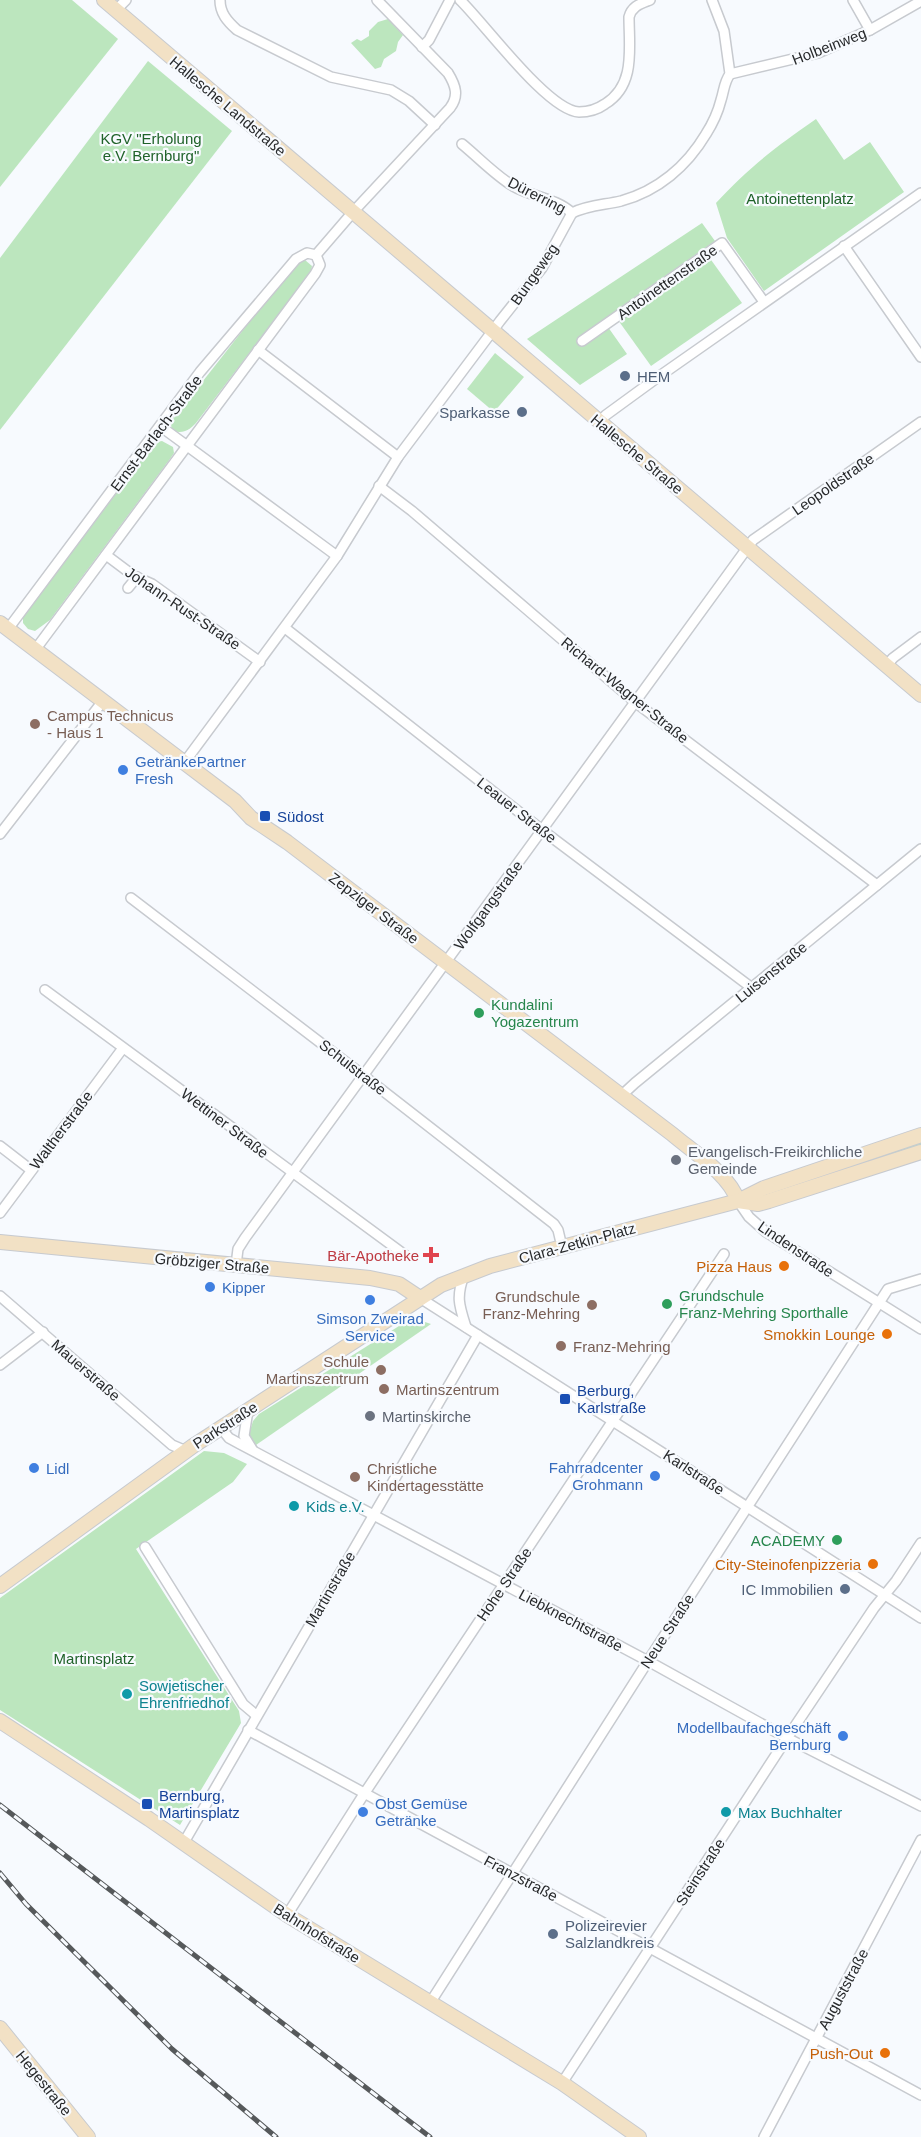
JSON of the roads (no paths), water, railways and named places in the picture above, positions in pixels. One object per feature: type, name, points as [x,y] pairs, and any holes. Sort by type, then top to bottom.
[{"type":"main road","name":"Hallesche Landstraße","points":[[104,0],[353,212]]},
{"type":"main road","name":"Hallesche Straße","points":[[353,212],[921,696]]},
{"type":"main road","name":"Zepziger Straße","points":[[4,626],[235,801],[251,818],[622,1095],[721,1175],[732,1188],[738,1201]]},
{"type":"main road","points":[[738,1201],[764,1188],[921,1135]]},
{"type":"main road","points":[[738,1201],[758,1204],[921,1152]]},
{"type":"main road","name":"Clara-Zetkin-Platz","points":[[420,1298],[464,1275],[738,1201]]},
{"type":"main road","name":"Gröbziger Straße","points":[[0,1242],[382,1280],[399,1284],[420,1298]]},
{"type":"main road","name":"Parkstraße","points":[[0,1586],[186,1451],[420,1298]]},
{"type":"main road","name":"Parkstraße","points":[[0,1579],[29,1557],[35,1560]]},
{"type":"main road","name":"Bahnhofstraße","points":[[0,1721],[149,1819],[287,1915],[562,2083],[639,2137]]},
{"type":"main road","name":"Hegestraße","points":[[0,2028],[88,2137]]},
{"type":"street","points":[[116,10],[126,0]]},
{"type":"street","points":[[220,0],[222,12],[228,22],[242,33],[331,76],[391,90],[409,101],[435,125]]},
{"type":"street","name":"Ernst-Barlach-Straße","points":[[316,255],[454,103],[456,90],[448,74],[377,0]]},
{"type":"street","points":[[422,47],[429,40],[450,0]]},
{"type":"street","points":[[460,0],[532,80],[556,102],[578,112],[599,108],[614,99],[625,84],[629,68],[628,16],[634,7],[650,0]]},
{"type":"street","name":"Dürerring","points":[[462,144],[511,185],[560,204],[572,213],[585,206],[623,200],[640,194],[671,176],[692,156],[710,129],[717,112],[726,79],[730,74],[724,31],[712,0]]},
{"type":"street","points":[[853,0],[870,30]]},
{"type":"street","name":"Holbeinweg","points":[[730,74],[818,53],[870,30],[921,1]]},
{"type":"street","points":[[599,422],[921,193]]},
{"type":"street","name":"Bungeweg","points":[[492,331],[546,262],[572,213]]},
{"type":"street","name":"Antoinettenstraße","points":[[582,342],[722,243],[764,303]]},
{"type":"street","points":[[844,246],[921,357]]},
{"type":"street","name":"Ernst-Barlach-Straße","points":[[4,626],[200,372],[296,259],[307,253],[316,255]]},
{"type":"street","name":"Ernst-Barlach-Straße","points":[[35,650],[315,274],[320,265],[316,255]]},
{"type":"street","points":[[184,763],[337,556],[398,457],[492,331]]},
{"type":"street","points":[[258,350],[398,457]]},
{"type":"street","name":"Leopoldstraße","points":[[747,548],[760,535],[921,422]]},
{"type":"street","points":[[160,426],[337,556]]},
{"type":"street","name":"Richard-Wagner-Straße","points":[[379,486],[412,511],[635,702],[877,885]]},
{"type":"street","name":"Wolfgangstraße","points":[[236,1265],[238,1249],[245,1238],[747,548]]},
{"type":"street","name":"Johann-Rust-Straße","points":[[106,555],[136,577],[152,584],[260,662]]},
{"type":"street","points":[[128,588],[136,577]]},
{"type":"street","name":"Leauer Straße","points":[[285,628],[542,830],[752,988]]},
{"type":"street","points":[[886,666],[921,637]]},
{"type":"street","points":[[0,834],[103,701]]},
{"type":"street","name":"Luisenstraße","points":[[622,1095],[921,849]]},
{"type":"street","name":"Schulstraße","points":[[131,898],[554,1224],[558,1230],[562,1247]]},
{"type":"street","name":"Wettiner Straße","points":[[45,990],[405,1255]]},
{"type":"street","name":"Waltherstraße","points":[[0,1213],[123,1048]]},
{"type":"street","points":[[0,1146],[31,1170]]},
{"type":"street","name":"Lindenstraße","points":[[738,1201],[749,1217],[766,1232],[921,1329]]},
{"type":"street","name":"Hohe Straße","points":[[287,1915],[364,1794],[724,1254]]},
{"type":"street","points":[[464,1275],[458,1291],[458,1303],[466,1327]]},
{"type":"street","name":"Neue Straße","points":[[430,2003],[879,1302],[888,1289],[921,1279]]},
{"type":"street","name":"Mauerstraße","points":[[0,1296],[172,1445],[186,1451]]},
{"type":"street","name":"Karlstraße","points":[[420,1298],[615,1420],[921,1618]]},
{"type":"street","points":[[0,1365],[43,1332]]},
{"type":"street","name":"Martinstraße","points":[[183,1844],[478,1335]]},
{"type":"street","points":[[248,1410],[244,1436],[254,1451]]},
{"type":"street","name":"Liebknechtstraße","points":[[220,1428],[229,1438],[648,1660],[787,1737],[921,1806]]},
{"type":"street","points":[[169,1463],[172,1445]]},
{"type":"street","name":"Steinstraße","points":[[562,2083],[787,1737],[921,1543]]},
{"type":"street","points":[[145,1547],[243,1704],[256,1715]]},
{"type":"street","name":"Franzstraße","points":[[248,1730],[921,2095]]},
{"type":"street","name":"Auguststraße","points":[[764,2137],[921,1840]]},
{"type":"railway","points":[[0,1805],[430,2137]]},
{"type":"railway","points":[[0,1873],[26,1904],[172,2049],[276,2137]]},
{"type":"place","name":"HEM","points":[[625,376]]},
{"type":"place","name":"Sparkasse","points":[[522,412]]},
{"type":"place","name":"Campus Technicus - Haus 1","points":[[35,724]]},
{"type":"place","name":"GetränkePartner Fresh","points":[[123,770]]},
{"type":"place","name":"Südost","points":[[265,816]]},
{"type":"place","name":"Kundalini Yogazentrum","points":[[479,1013]]},
{"type":"place","name":"Evangelisch-Freikirchliche Gemeinde","points":[[676,1160]]},
{"type":"place","name":"Bär-Apotheke","points":[[431,1255]]},
{"type":"place","name":"Pizza Haus","points":[[784,1266]]},
{"type":"place","name":"Kipper","points":[[210,1287]]},
{"type":"place","name":"Simson Zweirad Service","points":[[370,1300]]},
{"type":"place","name":"Grundschule Franz-Mehring Sporthalle","points":[[667,1304]]},
{"type":"place","name":"Grundschule Franz-Mehring","points":[[592,1305]]},
{"type":"place","name":"Smokkin Lounge","points":[[887,1334]]},
{"type":"place","name":"Franz-Mehring","points":[[561,1346]]},
{"type":"place","name":"Schule Martinszentrum","points":[[381,1370]]},
{"type":"place","name":"Martinszentrum","points":[[384,1389]]},
{"type":"place","name":"Berburg, Karlstraße","points":[[565,1399]]},
{"type":"place","name":"Martinskirche","points":[[370,1416]]},
{"type":"place","name":"Lidl","points":[[34,1468]]},
{"type":"place","name":"Fahrradcenter Grohmann","points":[[655,1476]]},
{"type":"place","name":"Christliche Kindertagesstätte","points":[[355,1477]]},
{"type":"place","name":"Kids e.V.","points":[[294,1506]]},
{"type":"place","name":"ACADEMY","points":[[837,1540]]},
{"type":"place","name":"City-Steinofenpizzeria","points":[[873,1564]]},
{"type":"place","name":"IC Immobilien","points":[[845,1589]]},
{"type":"place","name":"Sowjetischer Ehrenfriedhof","points":[[127,1694]]},
{"type":"place","name":"Modellbaufachgeschäft Bernburg","points":[[843,1736]]},
{"type":"place","name":"Bernburg, Martinsplatz","points":[[147,1804]]},
{"type":"place","name":"Obst Gemüse Getränke","points":[[363,1812]]},
{"type":"place","name":"Max Buchhalter","points":[[726,1812]]},
{"type":"place","name":"Polizeirevier Salzlandkreis","points":[[553,1934]]},
{"type":"place","name":"Push-Out","points":[[885,2053]]},
{"type":"park label","name":"KGV \"Erholung e.V. Bernburg\"","points":[[151,146]]},
{"type":"park label","name":"Antoinettenplatz","points":[[800,198]]},
{"type":"park label","name":"Martinsplatz","points":[[94,1658]]}]
